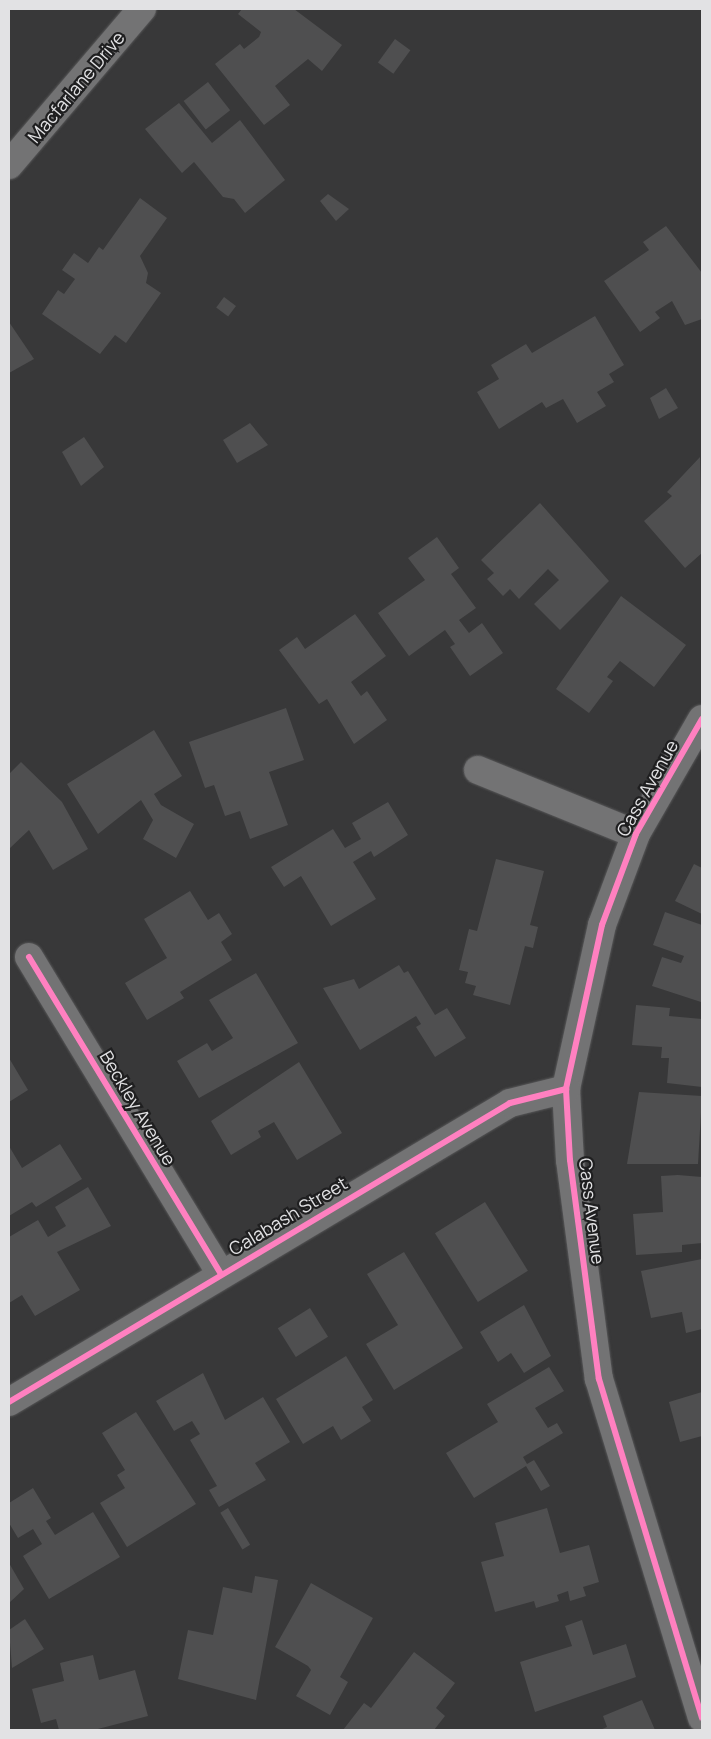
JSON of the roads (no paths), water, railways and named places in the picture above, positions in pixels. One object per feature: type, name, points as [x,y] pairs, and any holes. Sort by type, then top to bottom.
[{"type":"street","name":"Macfarlane Drive","points":[[9,165],[142,9]]},
{"type":"street","name":"Cass Avenue","points":[[702,719],[636,834],[602,925],[566,1089],[570,1160],[599,1379],[702,1718]]},
{"type":"street","points":[[478,770],[636,834]]},
{"type":"street","name":"Beckley Avenue","points":[[29,958],[220,1273]]},
{"type":"street","name":"Calabash Street","points":[[9,1402],[220,1273],[510,1103],[566,1089]]}]
